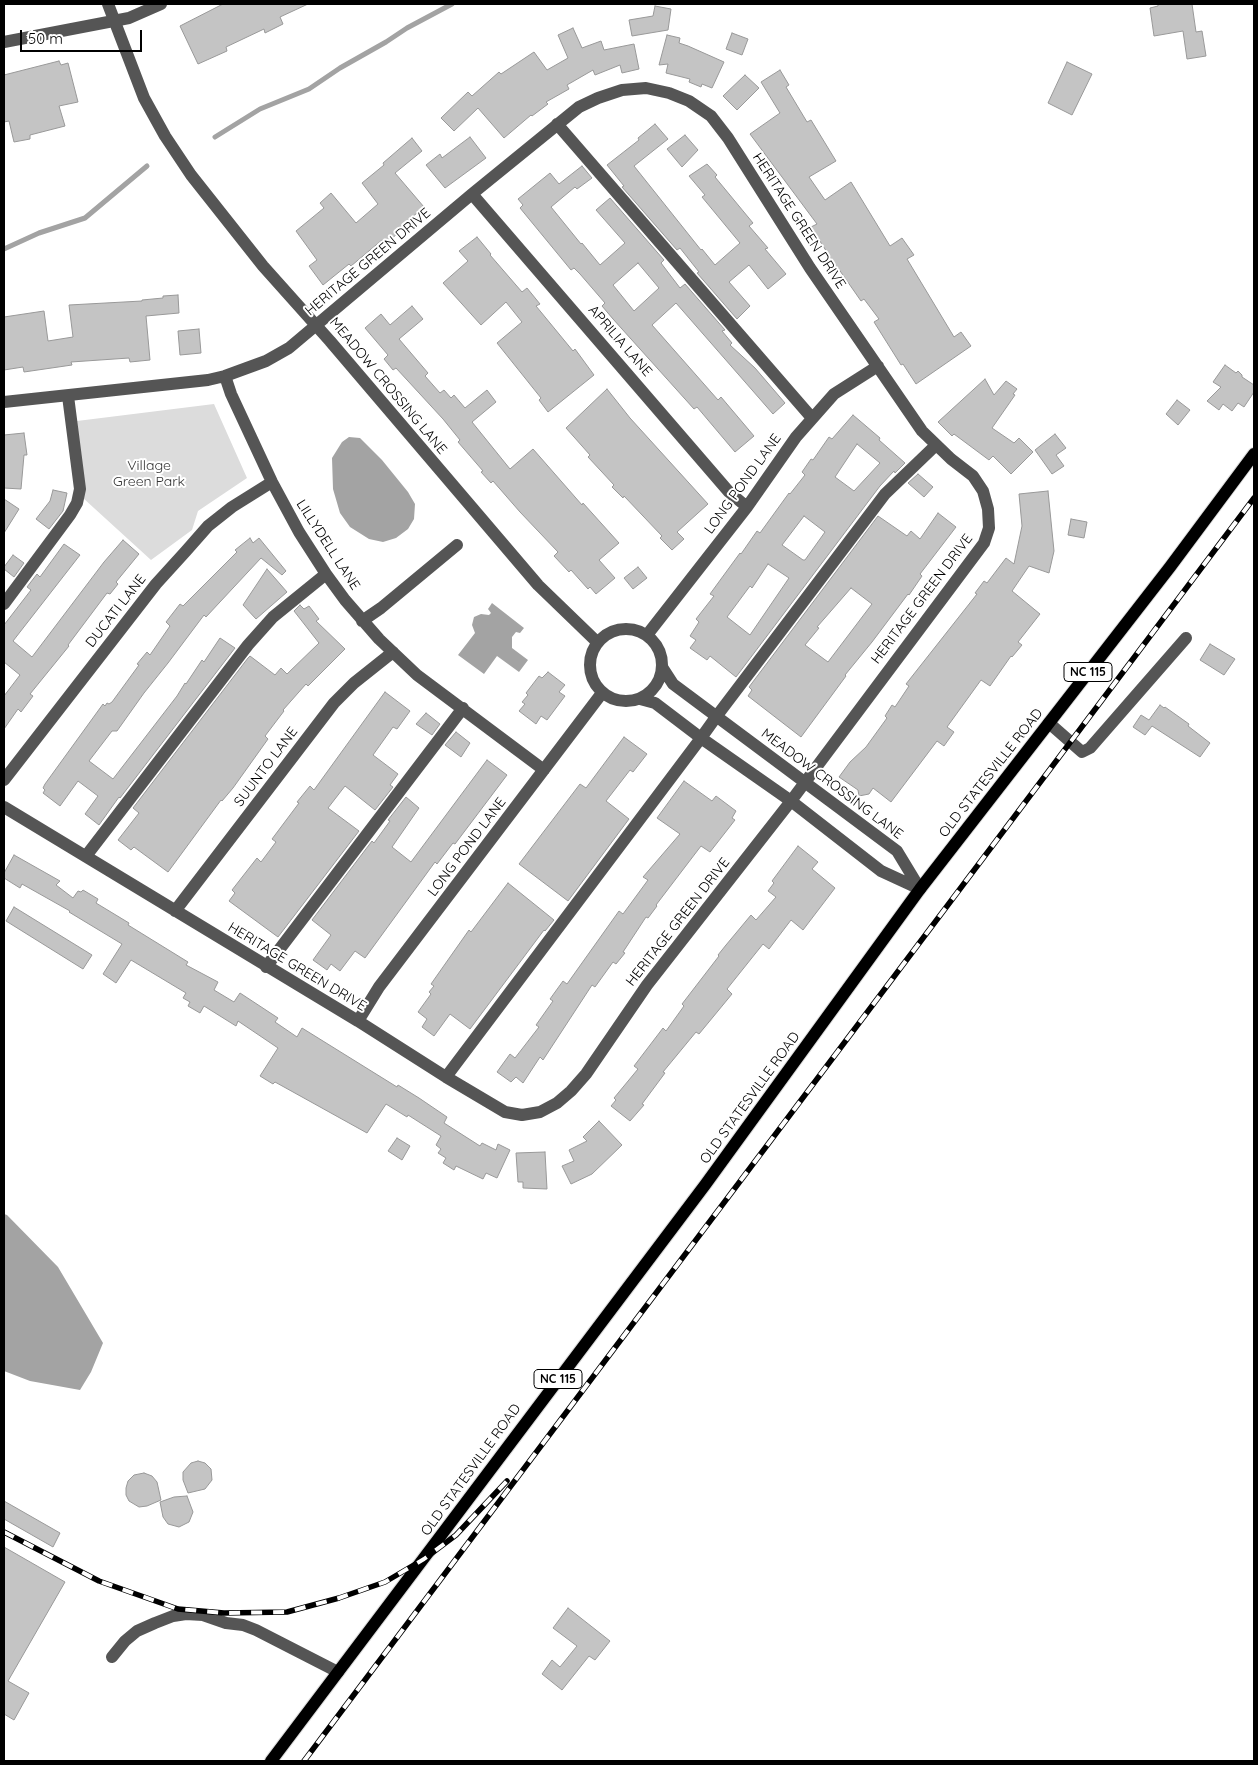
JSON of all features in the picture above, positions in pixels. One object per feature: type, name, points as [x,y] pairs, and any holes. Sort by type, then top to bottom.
[{"type":"main road","name":"OLD STATESVILLE ROAD","points":[[271,1761],[446,1530],[529,1416],[705,1185],[920,889],[1170,567],[1254,454]]},
{"type":"street","name":"MEADOW CROSSING LANE","points":[[108,4],[144,98],[191,175],[263,266],[317,325],[538,585],[597,642]]},
{"type":"street","points":[[4,42],[128,18],[160,4]]},
{"type":"street","name":"HERITAGE GREEN DRIVE","points":[[4,402],[208,380],[266,361],[289,348],[579,107],[622,90],[646,88],[670,93],[689,101],[710,116],[728,138],[810,268],[922,431],[935,446],[973,476],[983,491],[988,509],[989,528],[984,543],[791,801],[647,985],[586,1074],[557,1103],[540,1112],[522,1115],[505,1112],[4,807]]},
{"type":"street","points":[[557,124],[812,418]]},
{"type":"street","name":"APRILIA LANE","points":[[472,194],[730,492],[747,507]]},
{"type":"street","name":"LONG POND LANE","points":[[647,635],[747,507],[796,437],[812,418],[834,394],[878,366]]},
{"type":"street","name":"LILLYDELL LANE","points":[[225,376],[272,482],[299,532],[326,574],[362,620],[417,674],[544,770]]},
{"type":"street","points":[[4,604],[78,503],[80,489],[68,396]]},
{"type":"street","points":[[446,1077],[885,494],[935,446]]},
{"type":"street","name":"DUCATI LANE","points":[[4,780],[156,584],[208,526],[232,507],[272,482]]},
{"type":"street","points":[[362,620],[381,608],[457,544]]},
{"type":"street","points":[[86,856],[248,645],[273,617],[326,574]]},
{"type":"street","points":[[647,635],[624,628],[609,632],[597,642],[590,654],[589,668],[594,682],[602,693],[614,700],[627,702],[640,698],[651,691],[659,680],[662,667]]},
{"type":"street","name":"MEADOW CROSSING LANE","points":[[647,635],[660,652],[662,667],[673,684],[897,851],[920,889]]},
{"type":"street","points":[[1049,723],[1082,752],[1090,748],[1186,638]]},
{"type":"street","name":"SUUNTO LANE","points":[[175,911],[334,703],[354,683],[393,652]]},
{"type":"street","name":"LONG POND LANE","points":[[358,1021],[379,987],[602,693]]},
{"type":"street","points":[[640,698],[655,703],[701,738],[791,801],[881,871],[920,889]]},
{"type":"street","points":[[266,967],[464,708]]},
{"type":"street","points":[[112,1657],[125,1641],[137,1631],[174,1616],[186,1614],[203,1615],[256,1630],[338,1672]]},
{"type":"green space","name":"Village Green Park","points":[[214,404],[247,478],[198,511],[192,530],[151,560],[83,498],[77,421]]},
{"type":"shaded area","points":[[349,437],[360,438],[382,460],[408,492],[415,504],[414,519],[408,529],[396,538],[383,542],[369,539],[350,527],[340,513],[333,489],[332,458],[342,442]]},
{"type":"shaded area","points":[[492,603],[524,628],[520,633],[516,632],[512,637],[512,648],[528,660],[519,672],[497,656],[484,674],[458,655],[475,633],[472,625],[474,617],[481,614],[489,615],[491,613],[488,609]]},
{"type":"shaded area","points":[[4,1214],[58,1267],[103,1343],[91,1372],[80,1390],[30,1381],[4,1371]]},
{"type":"building","points":[[223,4],[308,4],[280,17],[283,24],[265,33],[264,29],[226,47],[227,51],[198,64],[180,26]]},
{"type":"building","points":[[1158,4],[1192,4],[1196,32],[1202,31],[1206,56],[1187,59],[1183,31],[1154,36],[1150,8],[1158,6]]},
{"type":"building","points":[[655,6],[671,9],[668,30],[632,36],[629,20],[653,16]]},
{"type":"building","points":[[573,28],[582,48],[601,41],[604,50],[634,44],[639,69],[622,73],[620,65],[595,75],[593,70],[567,85],[569,89],[546,102],[548,104],[531,115],[504,138],[478,108],[454,131],[441,118],[468,92],[472,96],[499,72],[501,74],[534,52],[547,70],[568,58],[558,35]]},
{"type":"building","points":[[732,33],[748,39],[742,55],[726,49]]},
{"type":"building","points":[[667,35],[680,38],[679,43],[724,62],[712,88],[702,84],[701,87],[689,82],[690,79],[666,73],[668,64],[659,65]]},
{"type":"building","points":[[59,61],[61,65],[68,63],[78,102],[59,106],[65,126],[30,135],[30,139],[14,142],[9,121],[4,122],[4,75]]},
{"type":"building","points":[[1067,62],[1092,74],[1072,115],[1048,103]]},
{"type":"building","points":[[780,70],[789,85],[786,87],[807,122],[811,120],[836,161],[809,177],[825,200],[851,182],[890,246],[902,238],[914,255],[907,259],[954,337],[961,332],[971,346],[916,384],[903,364],[901,365],[874,322],[879,319],[864,299],[861,301],[811,227],[817,224],[750,134],[780,113],[761,82]]},
{"type":"building","points":[[745,75],[759,88],[737,110],[723,96]]},
{"type":"building","points":[[655,124],[668,139],[634,166],[701,250],[715,265],[740,243],[702,197],[705,195],[689,176],[707,164],[717,175],[715,177],[753,223],[749,226],[768,248],[765,249],[786,274],[768,289],[749,265],[729,282],[750,306],[737,319],[697,273],[699,272],[680,248],[677,250],[622,187],[624,186],[607,165],[639,140],[638,138]]},
{"type":"building","points":[[685,135],[698,150],[682,167],[667,149]]},
{"type":"building","points":[[470,137],[486,158],[445,188],[426,165],[440,154],[442,158]]},
{"type":"building","points":[[412,138],[422,151],[395,173],[424,207],[397,230],[399,232],[386,244],[382,240],[351,266],[349,264],[323,285],[309,266],[317,260],[296,231],[324,208],[320,203],[331,193],[356,223],[378,204],[362,183]]},
{"type":"building","points":[[582,166],[592,178],[577,189],[575,187],[551,207],[600,265],[625,243],[596,210],[610,198],[664,260],[661,263],[680,288],[685,284],[725,330],[722,331],[732,343],[730,345],[755,368],[785,403],[773,414],[676,303],[652,325],[718,400],[721,397],[754,436],[735,452],[697,407],[694,409],[613,319],[602,306],[605,303],[574,268],[571,270],[520,208],[523,205],[518,199],[550,173],[559,184]],"holes":[[[638,263],[659,288],[634,311],[613,285]]]},
{"type":"building","points":[[477,237],[522,292],[527,288],[540,304],[536,306],[573,351],[575,349],[594,375],[548,412],[539,400],[541,398],[497,343],[522,322],[506,302],[481,325],[443,283],[468,261],[459,251]]},
{"type":"building","points":[[178,295],[179,313],[146,316],[150,360],[130,362],[129,358],[71,362],[72,365],[24,372],[23,367],[4,370],[4,317],[44,311],[48,341],[73,337],[69,305],[142,301]]},
{"type":"building","points":[[412,306],[423,319],[399,339],[428,373],[425,376],[440,393],[444,390],[451,398],[454,395],[465,408],[487,390],[496,402],[472,422],[510,469],[533,449],[582,505],[583,503],[619,543],[599,560],[615,578],[596,594],[590,587],[588,589],[571,570],[569,572],[554,556],[558,552],[493,481],[491,483],[481,472],[483,471],[458,442],[460,440],[443,419],[396,368],[393,370],[384,359],[388,355],[365,328],[381,314],[390,325]]},
{"type":"building","points":[[199,329],[201,353],[180,355],[178,331]]},
{"type":"building","points":[[1225,365],[1236,373],[1238,371],[1242,377],[1254,385],[1254,392],[1244,407],[1238,403],[1232,411],[1223,404],[1219,410],[1207,401],[1221,387],[1213,382]]},
{"type":"building","points":[[985,379],[994,395],[1006,381],[1017,389],[1013,394],[1015,395],[992,428],[1014,443],[1019,438],[1033,452],[1011,474],[993,456],[989,460],[954,434],[952,436],[938,422]]},
{"type":"building","points":[[607,389],[630,418],[708,504],[677,532],[684,539],[672,550],[660,538],[662,536],[624,496],[623,498],[612,487],[614,485],[588,457],[590,455],[566,428]]},
{"type":"building","points":[[1177,400],[1190,410],[1178,425],[1166,414]]},
{"type":"building","points":[[853,415],[905,463],[895,473],[894,471],[880,486],[736,677],[710,656],[707,660],[690,648],[696,640],[690,636],[699,622],[696,619],[714,596],[710,594],[740,553],[757,531],[760,533],[789,493],[805,475],[802,472],[811,459],[813,460],[829,437],[832,439]],"holes":[[[857,444],[880,463],[854,491],[835,477]],[[804,516],[825,532],[805,560],[782,545]],[[768,564],[789,578],[750,635],[727,617],[750,586],[752,588]]]},
{"type":"building","points":[[24,433],[27,455],[24,455],[21,489],[4,488],[4,435]]},
{"type":"building","points":[[1055,434],[1066,448],[1056,455],[1064,466],[1052,474],[1035,450]]},
{"type":"building","points":[[918,474],[933,487],[924,497],[908,483]]},
{"type":"building","points":[[53,490],[67,493],[63,511],[49,529],[36,519],[50,501]]},
{"type":"building","points":[[1048,491],[1054,551],[1049,573],[1029,566],[1012,591],[1040,614],[1018,642],[1022,645],[1011,656],[990,686],[981,680],[947,727],[954,732],[944,746],[937,741],[891,802],[873,788],[869,794],[859,796],[858,790],[839,777],[850,762],[866,747],[887,718],[885,716],[892,705],[895,707],[909,686],[906,684],[977,594],[975,593],[984,581],[987,583],[1006,558],[1014,564],[1022,526],[1019,494]]},
{"type":"building","points":[[4,499],[19,509],[4,533]]},
{"type":"building","points":[[938,513],[956,527],[920,574],[922,576],[909,595],[845,675],[801,737],[748,696],[752,690],[749,687],[878,516],[907,536],[911,531],[920,539]],"holes":[[[851,588],[872,604],[828,662],[805,645],[819,628],[817,627]]]},
{"type":"building","points":[[1071,519],[1087,522],[1084,538],[1068,535]]},
{"type":"building","points":[[250,538],[253,543],[259,538],[286,571],[282,575],[261,558],[206,617],[204,615],[117,731],[112,731],[89,761],[113,779],[186,684],[202,660],[204,662],[220,638],[235,648],[99,825],[85,814],[98,796],[78,781],[60,806],[43,793],[45,784],[103,704],[105,706],[107,703],[112,702],[139,665],[137,664],[147,652],[150,655],[170,626],[166,622],[180,604],[183,606],[237,552],[235,550]]},
{"type":"building","points":[[123,540],[139,554],[116,582],[118,584],[110,594],[107,593],[69,646],[30,694],[33,696],[21,712],[18,709],[4,729],[4,696],[20,675],[4,662],[4,625],[31,590],[27,587],[37,574],[40,577],[64,544],[80,555],[13,641],[32,657]]},
{"type":"building","points":[[13,555],[24,563],[14,577],[4,569]]},
{"type":"building","points":[[638,567],[647,578],[633,589],[624,578]]},
{"type":"building","points":[[267,569],[287,592],[256,619],[243,605]]},
{"type":"building","points":[[300,605],[304,609],[309,606],[319,619],[316,621],[345,649],[308,686],[306,684],[283,710],[265,736],[268,739],[168,872],[134,847],[131,850],[118,840],[139,813],[133,808],[250,656],[275,675],[281,668],[287,674],[319,643],[294,611]]},
{"type":"building","points":[[1210,644],[1235,659],[1224,675],[1200,660]]},
{"type":"building","points":[[548,672],[565,685],[559,692],[565,696],[547,720],[541,716],[536,724],[519,711],[525,704],[522,702],[528,695],[526,693],[539,676],[542,678]]},
{"type":"building","points":[[385,692],[410,711],[397,729],[393,727],[373,755],[398,774],[390,785],[393,787],[375,810],[345,786],[328,808],[359,831],[278,937],[229,901],[235,893],[232,890],[257,858],[261,862],[276,842],[272,839],[299,803],[297,802],[310,786],[314,790]]},
{"type":"building","points":[[1160,705],[1189,724],[1188,726],[1210,743],[1200,757],[1152,726],[1145,735],[1133,727],[1141,715],[1149,720]]},
{"type":"building","points":[[426,713],[440,724],[432,735],[416,724]]},
{"type":"building","points":[[456,732],[470,743],[461,757],[445,745]]},
{"type":"building","points":[[624,737],[647,754],[633,772],[630,770],[606,801],[629,819],[568,901],[519,864],[580,784],[586,788]]},
{"type":"building","points":[[487,760],[507,775],[455,844],[453,843],[437,864],[435,862],[365,958],[355,951],[340,971],[331,964],[327,970],[313,960],[331,935],[312,920],[372,841],[374,843],[390,821],[388,820],[406,797],[419,808],[392,847],[411,862]]},
{"type":"building","points":[[684,781],[712,801],[716,796],[736,811],[732,818],[735,820],[710,852],[701,846],[648,918],[646,917],[623,952],[625,953],[616,964],[613,962],[595,987],[592,985],[543,1060],[540,1057],[523,1083],[516,1077],[511,1082],[497,1072],[510,1054],[515,1058],[539,1027],[536,1025],[553,1001],[550,999],[563,981],[567,984],[619,911],[623,914],[648,880],[643,877],[680,834],[657,818]]},
{"type":"building","points":[[798,846],[818,862],[812,869],[835,888],[803,930],[791,920],[769,949],[763,944],[727,989],[732,994],[699,1034],[696,1032],[663,1072],[665,1073],[642,1104],[644,1105],[630,1121],[611,1106],[616,1100],[614,1098],[638,1069],[634,1066],[663,1028],[666,1031],[684,1006],[682,1004],[726,945],[751,915],[756,920],[776,897],[768,891],[774,883],[772,881]]},
{"type":"building","points":[[14,855],[60,881],[56,885],[73,898],[78,891],[81,892],[83,890],[98,899],[96,903],[188,962],[186,965],[218,982],[214,990],[234,1002],[240,993],[278,1018],[275,1022],[297,1037],[302,1028],[397,1087],[398,1085],[419,1098],[447,1117],[444,1123],[480,1146],[482,1143],[496,1150],[498,1144],[510,1150],[497,1178],[486,1173],[483,1179],[456,1166],[454,1170],[443,1163],[446,1158],[438,1153],[441,1149],[436,1145],[441,1136],[408,1115],[407,1117],[386,1104],[367,1133],[275,1082],[273,1084],[260,1076],[278,1048],[238,1021],[236,1026],[204,1006],[200,1013],[188,1006],[190,1002],[183,998],[186,993],[131,960],[116,983],[103,974],[122,944],[70,911],[22,884],[20,888],[4,878],[4,873]]},
{"type":"building","points":[[508,883],[554,920],[544,930],[470,1029],[450,1014],[434,1036],[422,1027],[427,1019],[418,1012],[431,994],[429,992],[434,986],[431,984],[469,930],[471,932]]},
{"type":"building","points":[[14,907],[92,955],[83,969],[6,921]]},
{"type":"building","points":[[599,1121],[622,1145],[592,1174],[571,1184],[562,1166],[574,1161],[569,1150],[587,1141],[583,1137]]},
{"type":"building","points":[[397,1138],[410,1146],[402,1160],[388,1151]]},
{"type":"building","points":[[545,1152],[547,1189],[523,1188],[523,1182],[518,1182],[516,1153]]},
{"type":"building","points":[[198,1461],[205,1463],[211,1469],[212,1480],[205,1489],[188,1493],[183,1480],[183,1472],[191,1463]]},
{"type":"building","points":[[144,1473],[152,1476],[157,1482],[161,1500],[139,1507],[129,1501],[126,1495],[126,1488],[128,1481],[134,1475]]},
{"type":"building","points":[[187,1496],[193,1512],[189,1522],[179,1527],[168,1524],[163,1517],[160,1502],[174,1497]]},
{"type":"building","points":[[4,1501],[60,1533],[53,1547],[4,1519]]},
{"type":"building","points":[[4,1547],[65,1582],[8,1681],[29,1693],[14,1720],[4,1714]]},
{"type":"building","points":[[568,1608],[610,1641],[595,1660],[589,1656],[562,1690],[542,1674],[552,1660],[560,1667],[577,1646],[553,1628]]},
{"type":"waterway","points":[[215,137],[260,109],[309,89],[407,28],[452,4]]},
{"type":"waterway","points":[[4,249],[39,233],[85,218],[147,166]]},
{"type":"railway","points":[[304,1761],[1254,498]]},
{"type":"railway","points":[[4,1532],[99,1581],[178,1609],[224,1613],[287,1612],[339,1598],[385,1582],[424,1559],[456,1535],[507,1481]]}]
